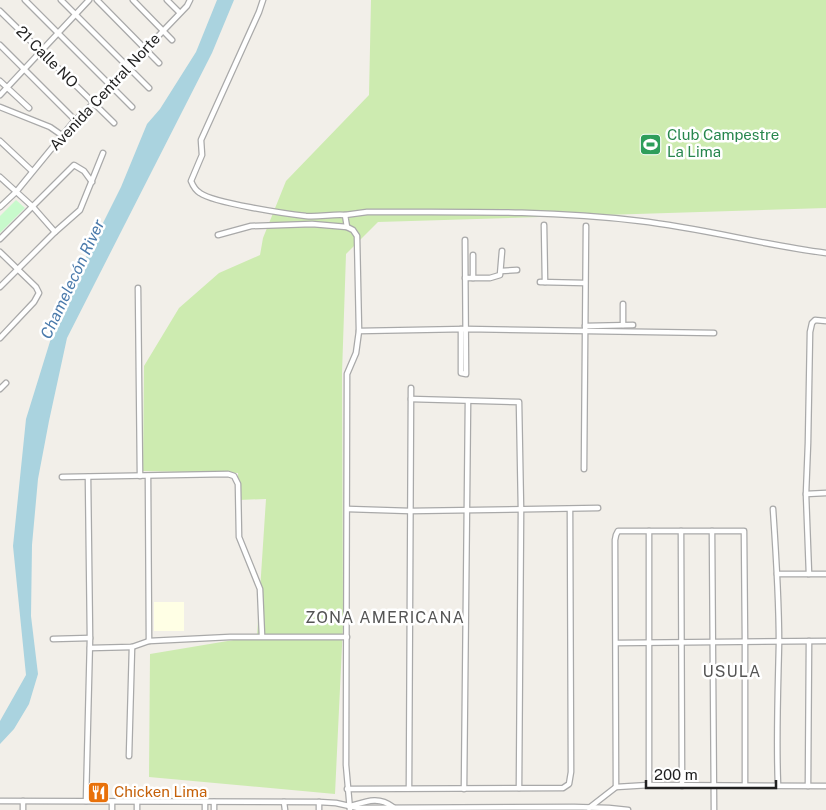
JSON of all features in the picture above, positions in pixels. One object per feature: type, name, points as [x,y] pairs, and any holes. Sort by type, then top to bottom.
[{"type":"street","points":[[25,0],[132,107]]},
{"type":"street","points":[[61,0],[149,88]]},
{"type":"street","points":[[0,95],[89,0]]},
{"type":"street","points":[[97,0],[159,63]]},
{"type":"street","points":[[133,0],[172,40]]},
{"type":"street","points":[[167,0],[179,12]]},
{"type":"street","name":"Avenida Central Norte","points":[[0,207],[16,192],[75,120],[129,67],[179,12],[187,6],[190,0]]},
{"type":"street","points":[[263,0],[260,12],[201,140],[202,155],[191,181],[194,188],[203,195],[239,204],[305,216],[345,215],[367,212],[563,214],[641,221],[826,253]]},
{"type":"street","name":"21 Calle NO","points":[[0,11],[114,123]]},
{"type":"street","points":[[0,45],[75,120]]},
{"type":"street","points":[[0,81],[29,108]]},
{"type":"street","points":[[0,107],[50,128],[63,136]]},
{"type":"street","points":[[0,141],[32,171]]},
{"type":"street","points":[[0,287],[80,210],[103,153]]},
{"type":"street","points":[[0,239],[74,166],[84,171],[92,182]]},
{"type":"street","points":[[0,177],[33,207],[55,232]]},
{"type":"street","points":[[345,215],[347,227]]},
{"type":"street","points":[[218,235],[251,226],[312,224],[347,227],[353,230],[357,236],[359,331],[356,353],[347,374],[346,765],[350,808]]},
{"type":"street","points":[[544,225],[542,282],[585,283]]},
{"type":"street","points":[[584,469],[586,226]]},
{"type":"street","points":[[463,329],[466,374],[461,373],[463,329],[466,278],[465,240]]},
{"type":"street","points":[[466,278],[490,278],[500,275],[502,251]]},
{"type":"street","points":[[0,252],[39,293],[34,302],[0,338]]},
{"type":"street","points":[[473,255],[473,278]]},
{"type":"street","points":[[501,271],[517,270]]},
{"type":"street","points":[[138,288],[140,476]]},
{"type":"street","points":[[623,304],[623,325]]},
{"type":"street","points":[[809,574],[806,494],[810,332],[812,323],[815,320],[826,321]]},
{"type":"street","points":[[585,328],[633,325]]},
{"type":"street","points":[[359,331],[585,328],[714,333]]},
{"type":"street","points":[[0,329],[5,333]]},
{"type":"street","points":[[0,389],[6,383]]},
{"type":"street","points":[[409,788],[411,388]]},
{"type":"street","points":[[411,399],[519,402],[521,510],[519,788]]},
{"type":"street","points":[[464,789],[468,400]]},
{"type":"street","points":[[62,477],[228,474],[234,476],[237,480],[239,537],[260,589],[262,636]]},
{"type":"street","points":[[148,476],[149,641]]},
{"type":"street","points":[[86,802],[90,648],[88,477]]},
{"type":"street","points":[[806,494],[826,493]]},
{"type":"street","points":[[348,510],[466,511],[598,508]]},
{"type":"street","points":[[773,509],[779,642],[778,785]]},
{"type":"street","points":[[347,789],[563,788],[569,784],[570,510]]},
{"type":"street","points":[[680,530],[682,786]]},
{"type":"street","points":[[616,787],[616,535],[618,532],[680,530],[744,531],[746,642],[745,785]]},
{"type":"street","points":[[649,531],[649,785]]},
{"type":"street","points":[[712,531],[714,810]]},
{"type":"street","points":[[777,574],[826,574]]},
{"type":"street","points":[[90,648],[132,647],[149,641],[262,636],[347,637]]},
{"type":"street","points":[[53,639],[90,638]]},
{"type":"street","points":[[808,786],[809,641]]},
{"type":"street","points":[[616,643],[826,641]]},
{"type":"street","points":[[129,756],[132,647]]},
{"type":"street","points":[[589,808],[616,787],[649,785],[826,786]]},
{"type":"street","points":[[0,801],[320,802],[336,803],[350,808],[589,808],[628,810]]},
{"type":"street","points":[[23,801],[23,810]]},
{"type":"street","points":[[112,802],[112,810]]},
{"type":"street","points":[[136,810],[137,802]]},
{"type":"street","points":[[205,802],[205,810]]},
{"type":"street","points":[[214,802],[214,810]]},
{"type":"street","points":[[284,802],[285,810]]},
{"type":"street","points":[[319,810],[320,802]]},
{"type":"shaded area","points":[[154,602],[184,602],[184,631],[154,631]]},
{"type":"green space","points":[[371,0],[826,0],[826,208],[378,222],[346,254],[342,373],[343,625],[335,794],[149,777],[150,654],[257,636],[266,499],[238,500],[238,473],[143,471],[144,366],[179,308],[219,273],[260,255],[263,238],[286,181],[369,95]]},
{"type":"green space","points":[[16,200],[25,208],[0,233],[0,216]]},
{"type":"water","points":[[217,0],[234,0],[212,53],[67,338],[38,479],[32,545],[31,616],[38,674],[29,704],[14,729],[0,744],[0,721],[26,675],[13,546],[26,419],[52,335],[80,269],[121,187],[147,124],[160,109],[196,52]]},
{"type":"place","name":"Club Campestre La Lima","points":[[651,144]]},
{"type":"place","name":"Chicken Lima","points":[[98,792]]},
{"type":"district","name":"ZONA AMERICANA","points":[[385,617]]},
{"type":"district","name":"USULA","points":[[732,671]]},
{"type":"water label","name":"Chamelecón River","points":[[72,279]]}]
